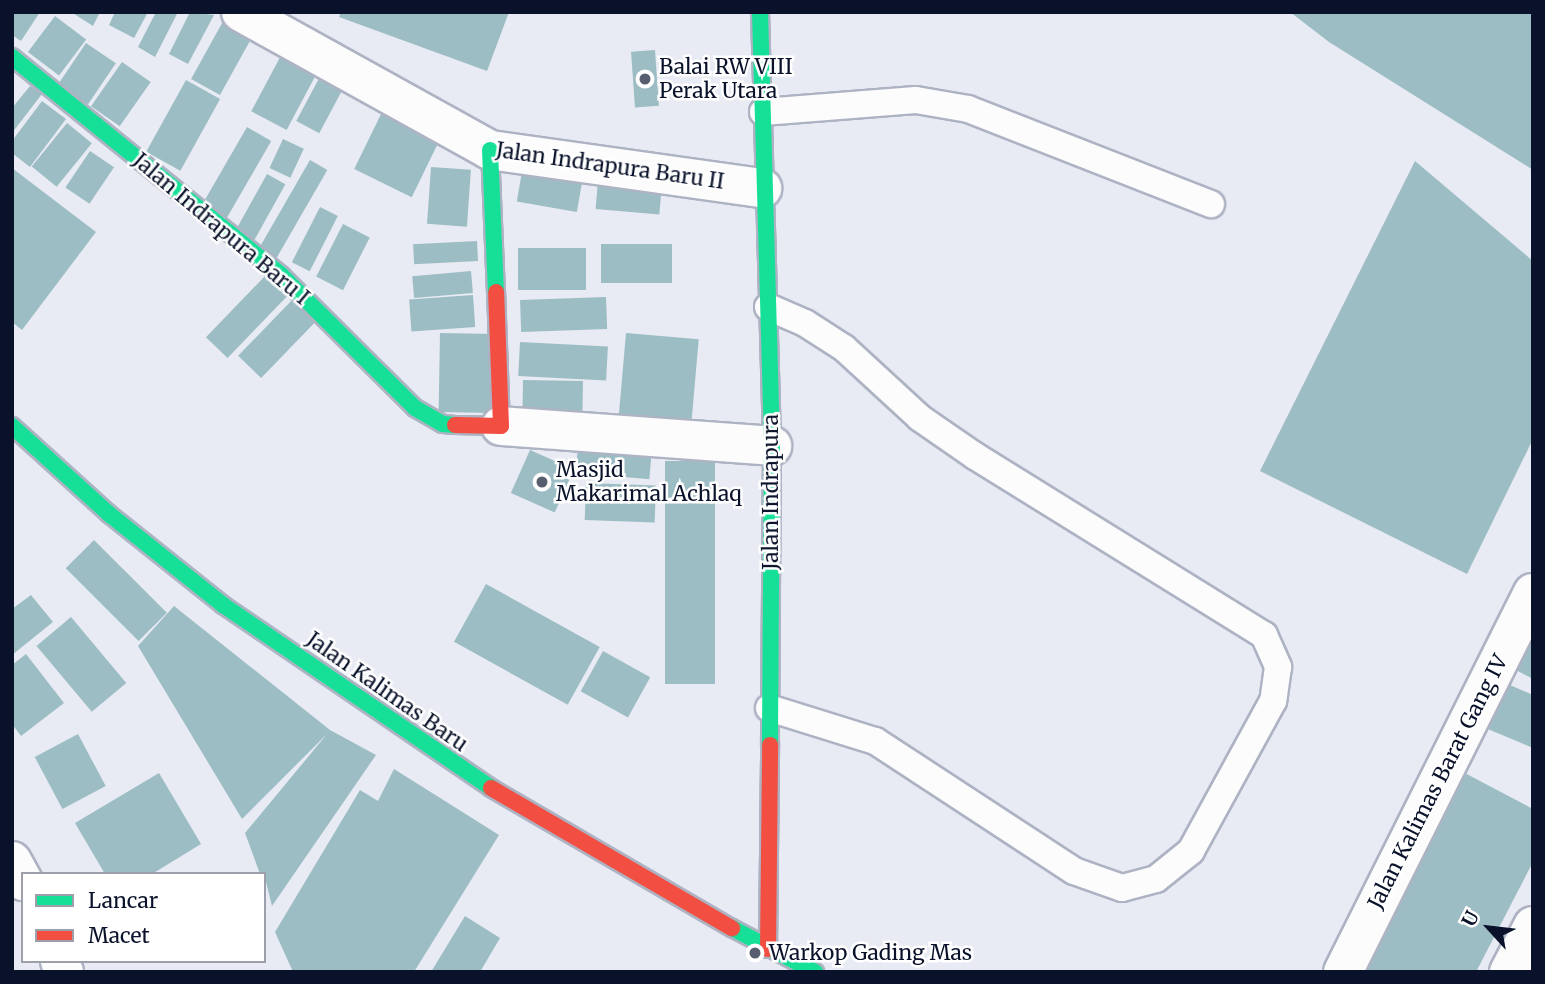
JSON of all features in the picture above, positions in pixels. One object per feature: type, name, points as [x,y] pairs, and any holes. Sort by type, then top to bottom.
[{"type":"street","name":"Jalan Indrapura Baru II","points":[[241,12],[490,150],[762,188]]},
{"type":"street","name":"Jalan Indrapura","points":[[760,12],[762,188],[772,446],[769,961]]},
{"type":"street","name":"Jalan Indrapura Baru I","points":[[12,57],[281,275],[415,408],[443,424],[772,446]]},
{"type":"street","points":[[490,150],[501,426]]},
{"type":"street","name":"Jalan Kalimas Baru","points":[[12,426],[109,514],[223,605],[481,782],[769,961],[815,972]]},
{"type":"street","name":"Jalan Kalimas Barat Gang IV","points":[[1343,972],[1533,593]]},
{"type":"street","points":[[12,862],[21,878]]},
{"type":"street","points":[[1509,972],[1533,926]]},
{"type":"lane","points":[[763,112],[916,100],[968,109],[1211,204]]},
{"type":"lane","points":[[768,307],[805,323],[844,348],[920,418],[975,456],[1264,635],[1278,667],[1272,701],[1191,851],[1156,879],[1122,888],[1074,871],[875,741],[769,708]]},
{"type":"building","points":[[12,12],[40,12],[21,41],[12,35]]},
{"type":"building","points":[[71,12],[100,12],[93,26]]},
{"type":"building","points":[[115,12],[148,12],[134,38],[109,25]]},
{"type":"building","points":[[156,12],[178,12],[155,57],[138,47]]},
{"type":"building","points":[[190,12],[214,15],[188,64],[169,54]]},
{"type":"building","points":[[341,12],[509,12],[487,71],[339,17]]},
{"type":"building","points":[[1290,12],[1533,12],[1533,170],[1329,42]]},
{"type":"building","points":[[55,16],[86,39],[59,75],[28,52]]},
{"type":"building","points":[[226,16],[255,32],[220,95],[191,79]]},
{"type":"building","points":[[86,43],[116,63],[88,105],[58,84]]},
{"type":"building","points":[[286,46],[321,65],[287,130],[251,111]]},
{"type":"building","name":"Balai RW VIII Perak Utara","points":[[655,50],[659,106],[635,108],[631,52]]},
{"type":"building","points":[[122,62],[151,82],[120,126],[91,106]]},
{"type":"building","points":[[324,69],[347,81],[319,133],[296,121]]},
{"type":"building","points":[[186,80],[220,99],[180,171],[146,152]]},
{"type":"building","points":[[30,86],[42,94],[12,133],[12,108]]},
{"type":"building","points":[[42,101],[66,119],[30,167],[12,153],[12,141]]},
{"type":"building","points":[[384,108],[442,136],[412,197],[354,169]]},
{"type":"building","points":[[67,123],[92,143],[57,187],[32,167]]},
{"type":"building","points":[[247,127],[271,141],[226,220],[202,206]]},
{"type":"building","points":[[283,139],[304,149],[290,178],[269,168]]},
{"type":"building","points":[[90,151],[114,167],[89,204],[65,187]]},
{"type":"building","points":[[310,160],[327,170],[276,259],[258,249]]},
{"type":"building","points":[[1415,161],[1533,261],[1533,439],[1467,574],[1260,471]]},
{"type":"building","points":[[523,166],[583,177],[577,212],[517,201]]},
{"type":"building","points":[[431,167],[471,170],[467,227],[427,224]]},
{"type":"building","points":[[12,168],[96,232],[22,330],[12,322]]},
{"type":"building","points":[[267,174],[285,184],[254,241],[235,231]]},
{"type":"building","points":[[598,181],[662,187],[659,214],[596,209]]},
{"type":"building","points":[[320,207],[338,216],[310,271],[292,262]]},
{"type":"building","points":[[343,224],[370,238],[343,290],[316,277]]},
{"type":"building","points":[[477,241],[478,261],[414,264],[413,244]]},
{"type":"building","points":[[601,244],[672,244],[672,283],[601,283]]},
{"type":"building","points":[[518,248],[586,248],[586,290],[518,290]]},
{"type":"building","points":[[471,271],[473,293],[414,298],[412,276]]},
{"type":"building","points":[[265,276],[287,297],[228,358],[206,337]]},
{"type":"building","points":[[473,295],[475,327],[411,331],[409,299]]},
{"type":"building","points":[[606,297],[607,329],[521,332],[520,300]]},
{"type":"building","points":[[293,299],[316,321],[261,378],[238,356]]},
{"type":"building","points":[[440,333],[495,334],[494,413],[439,412]]},
{"type":"building","points":[[626,333],[699,339],[691,432],[618,426]]},
{"type":"building","points":[[520,342],[608,347],[606,381],[518,376]]},
{"type":"building","points":[[523,380],[583,381],[582,425],[522,424]]},
{"type":"building","points":[[579,434],[653,440],[649,479],[576,473]]},
{"type":"building","name":"Masjid Makarimal Achlaq","points":[[530,450],[574,470],[555,512],[511,493]]},
{"type":"building","points":[[665,461],[715,461],[715,684],[665,684]]},
{"type":"building","points":[[586,483],[656,485],[655,522],[585,520]]},
{"type":"building","points":[[94,540],[167,613],[139,641],[66,568]]},
{"type":"building","points":[[486,584],[600,647],[568,705],[454,642]]},
{"type":"building","points":[[31,595],[53,622],[12,655],[12,609]]},
{"type":"building","points":[[174,606],[330,730],[376,755],[272,906],[266,872],[259,872],[245,833],[327,734],[242,819],[138,646]]},
{"type":"building","points":[[71,617],[126,683],[92,712],[37,646]]},
{"type":"building","points":[[1533,629],[1533,679],[1512,668]]},
{"type":"building","points":[[603,651],[650,677],[628,717],[581,691]]},
{"type":"building","points":[[26,654],[64,703],[21,736],[12,724],[12,665]]},
{"type":"building","points":[[1503,682],[1533,695],[1533,748],[1483,727]]},
{"type":"building","points":[[78,734],[106,786],[62,809],[35,757]]},
{"type":"building","points":[[394,769],[499,835],[414,972],[293,972],[275,932],[360,790],[378,801]]},
{"type":"building","points":[[1461,771],[1533,809],[1533,862],[1476,972],[1356,972]]},
{"type":"building","points":[[159,773],[201,844],[155,872],[104,872],[75,823]]},
{"type":"building","points":[[465,916],[500,938],[480,972],[431,972]]},
{"type":"traffic: fast","points":[[760,12],[772,446],[770,745]]},
{"type":"traffic: fast","points":[[12,57],[281,275],[415,408],[443,424],[455,425]]},
{"type":"traffic: fast","points":[[490,150],[496,292]]},
{"type":"traffic: fast","points":[[12,426],[109,514],[223,605],[491,788]]},
{"type":"traffic: fast","points":[[732,928],[815,972]]},
{"type":"traffic: jam","points":[[455,425],[501,426],[496,292]]},
{"type":"traffic: jam","points":[[768,949],[770,745]]},
{"type":"traffic: jam","points":[[491,788],[732,928]]},
{"type":"place","name":"Balai RW VIII Perak Utara","points":[[645,79]]},
{"type":"place","name":"Masjid Makarimal Achlaq","points":[[542,482]]},
{"type":"place","name":"Warkop Gading Mas","points":[[755,953]]}]
